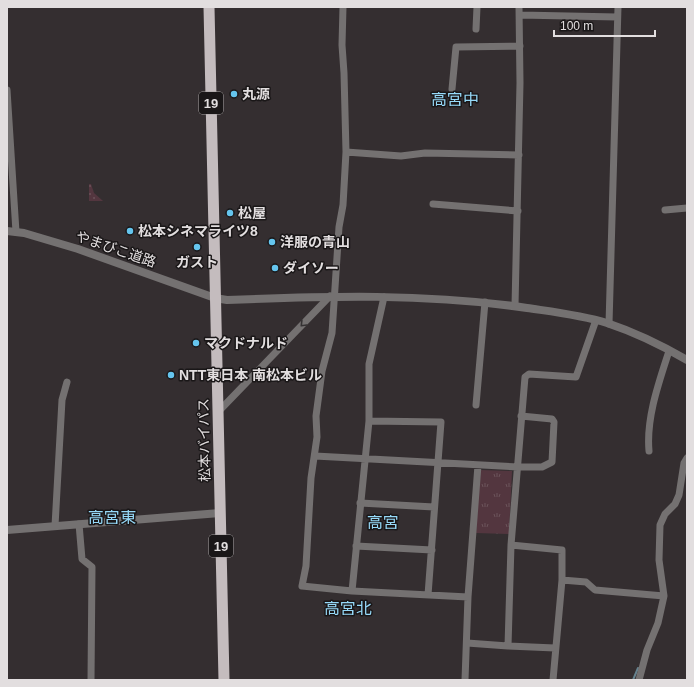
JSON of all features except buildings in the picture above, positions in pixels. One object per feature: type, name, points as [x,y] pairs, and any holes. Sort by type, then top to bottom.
[{"type":"highway","name":"松本バイパス","points":[[209,7],[224,680]]},
{"type":"street","points":[[343,7],[342,45],[346,152],[343,205],[339,227],[332,296],[332,333],[319,394],[315,456],[311,478],[306,566],[302,586],[352,591],[468,597]]},
{"type":"street","points":[[476,29],[478,7]]},
{"type":"street","points":[[515,306],[519,155],[520,7]]},
{"type":"street","points":[[609,324],[618,7]]},
{"type":"street","points":[[520,16],[617,17]]},
{"type":"street","points":[[452,89],[456,47],[520,46]]},
{"type":"street","points":[[7,90],[16,232]]},
{"type":"street","points":[[346,152],[401,156],[425,153],[519,155]]},
{"type":"street","points":[[433,204],[518,211]]},
{"type":"street","points":[[665,210],[687,208]]},
{"type":"street","name":"やまびこ道路","points":[[7,231],[16,232],[78,249],[215,298],[227,300],[332,296],[485,302],[596,320],[609,324],[669,350],[687,360]]},
{"type":"street","points":[[218,412],[332,296]]},
{"type":"street","points":[[352,591],[368,421],[369,364],[384,297]]},
{"type":"street","points":[[476,405],[485,302]]},
{"type":"street","points":[[508,646],[511,546],[525,378],[528,374],[576,377],[596,320]]},
{"type":"street","points":[[649,451],[648,440],[653,410],[659,380],[669,350]]},
{"type":"street","points":[[56,526],[62,400],[67,382]]},
{"type":"street","points":[[315,456],[518,467],[542,467],[552,462],[554,422],[552,420],[521,416]]},
{"type":"street","points":[[368,421],[441,422],[428,595]]},
{"type":"street","points":[[639,680],[647,650],[658,623],[664,596],[659,560],[660,524],[665,514],[675,504],[679,495],[684,463],[687,458]]},
{"type":"street","points":[[465,680],[468,597],[478,465]]},
{"type":"street","points":[[360,502],[434,507]]},
{"type":"street","points":[[7,530],[220,513]]},
{"type":"street","points":[[79,524],[82,559],[92,567],[91,680]]},
{"type":"street","points":[[356,546],[432,550]]},
{"type":"street","points":[[511,546],[562,550],[562,580],[553,680]]},
{"type":"street","points":[[562,580],[586,582],[595,590],[664,596]]},
{"type":"street","points":[[467,643],[555,648]]},
{"type":"green space","points":[[89,184],[91,184],[94,193],[103,201],[89,201]]},
{"type":"green space","points":[[480,470],[512,471],[509,534],[476,533]]},
{"type":"waterway","points":[[633,680],[638,668]]},
{"type":"place","name":"丸源","points":[[234,94]]},
{"type":"place","name":"松屋","points":[[230,213]]},
{"type":"place","name":"松本シネマライツ8","points":[[130,231]]},
{"type":"place","name":"洋服の青山","points":[[272,242]]},
{"type":"place","name":"ガスト","points":[[197,247]]},
{"type":"place","name":"ダイソー","points":[[275,268]]},
{"type":"place","name":"マクドナルド","points":[[196,343]]},
{"type":"place","name":"NTT東日本 南松本ビル","points":[[171,375]]},
{"type":"district","name":"高宮中","points":[[455,99]]},
{"type":"district","name":"高宮東","points":[[112,517]]},
{"type":"district","name":"高宮","points":[[383,522]]},
{"type":"district","name":"高宮北","points":[[348,608]]}]
